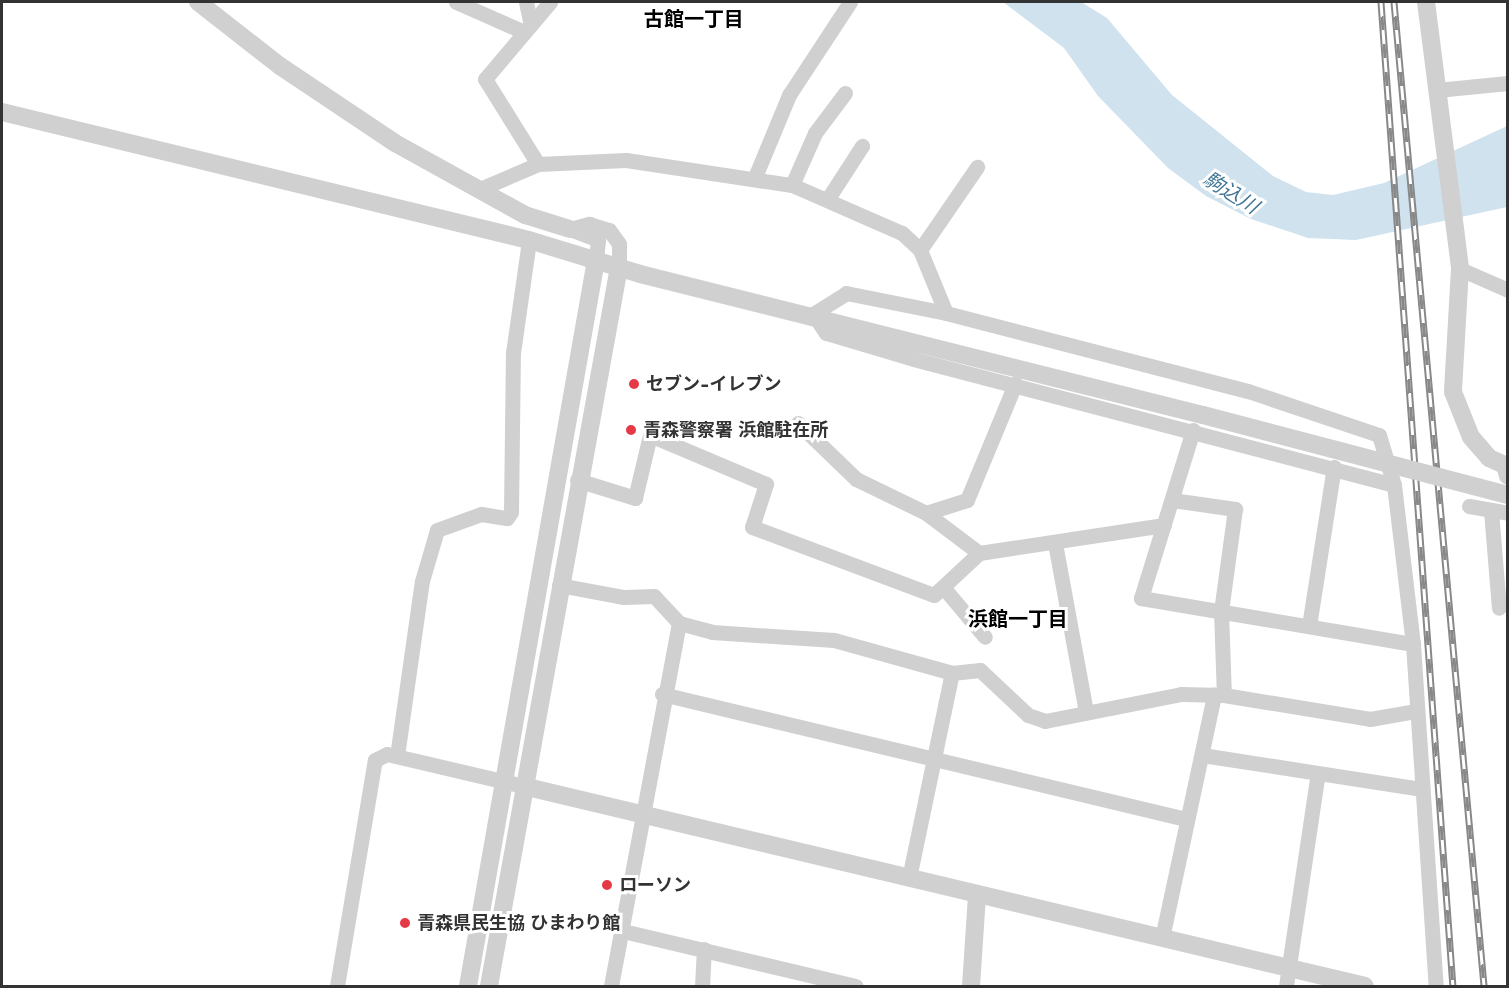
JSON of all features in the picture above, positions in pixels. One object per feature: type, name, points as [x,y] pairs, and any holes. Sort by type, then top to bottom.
[{"type":"street","points":[[198,2],[359,120],[538,221],[570,229],[598,240],[597,260],[468,987]]},
{"type":"street","points":[[456,2],[526,26]]},
{"type":"street","points":[[526,2],[526,26]]},
{"type":"street","points":[[538,164],[485,79],[526,26],[550,2]]},
{"type":"street","points":[[756,177],[789,95],[850,2]]},
{"type":"street","points":[[1426,2],[1460,268],[1455,401],[1478,447],[1507,469]]},
{"type":"street","points":[[1437,90],[1508,83]]},
{"type":"street","points":[[792,184],[815,132],[845,93]]},
{"type":"street","points":[[2,112],[529,240],[619,267],[813,314],[1198,422],[1394,485]]},
{"type":"street","points":[[829,197],[862,146]]},
{"type":"street","points":[[480,189],[538,164],[626,160],[792,184],[829,197],[902,233],[920,250],[946,313]]},
{"type":"street","points":[[920,250],[976,167]]},
{"type":"street","points":[[489,987],[577,480],[619,267],[620,248],[609,230],[589,224],[570,229]]},
{"type":"street","points":[[397,756],[422,581],[437,530],[481,514],[507,518],[511,512],[513,353],[529,240]]},
{"type":"street","points":[[1460,268],[1508,290]]},
{"type":"street","points":[[813,314],[846,293],[946,313],[1361,425],[1379,435],[1394,485],[1413,644],[1436,987]]},
{"type":"street","points":[[813,314],[826,333],[1015,384],[1198,422],[1508,495]]},
{"type":"street","points":[[926,513],[967,500],[1015,384]]},
{"type":"street","points":[[1198,422],[1140,598],[1413,644]]},
{"type":"street","points":[[798,423],[856,479],[926,513],[979,553]]},
{"type":"street","points":[[577,480],[635,498],[650,435],[766,484],[752,526],[934,595],[979,553],[1164,525]]},
{"type":"street","points":[[1309,626],[1334,467]]},
{"type":"street","points":[[1161,938],[1186,819],[1219,695],[1221,611],[1235,509],[1172,500]]},
{"type":"street","points":[[1469,506],[1508,513]]},
{"type":"street","points":[[1491,511],[1499,608]]},
{"type":"street","points":[[1055,543],[1086,712]]},
{"type":"street","points":[[559,585],[624,597],[654,596],[679,623],[712,632],[834,640],[952,673],[980,670],[1028,715],[1045,721],[1181,694],[1219,695],[1370,719],[1416,711]]},
{"type":"street","points":[[943,587],[985,637]]},
{"type":"street","points":[[611,987],[644,814],[662,694],[679,623]]},
{"type":"street","points":[[909,878],[952,673]]},
{"type":"street","points":[[662,694],[1186,819]]},
{"type":"street","points":[[1202,755],[1422,789]]},
{"type":"street","points":[[337,987],[372,766],[379,756],[397,756],[1365,987]]},
{"type":"street","points":[[1286,987],[1318,773]]},
{"type":"street","points":[[971,987],[977,895]]},
{"type":"street","points":[[622,931],[704,950],[799,980],[856,987]]},
{"type":"street","points":[[702,987],[704,950]]},
{"type":"water","name":"駒込川","points":[[1003,2],[1081,2],[1107,18],[1172,95],[1273,176],[1306,192],[1333,195],[1384,183],[1507,126],[1507,207],[1356,240],[1308,238],[1251,219],[1206,196],[1168,168],[1098,96],[1064,48]]},
{"type":"railway","points":[[1381,2],[1453,986]]},
{"type":"railway","points":[[1394,2],[1484,986]]},
{"type":"place","name":"セブン-イレブン","points":[[634,384]]},
{"type":"place","name":"青森警察署 浜館駐在所","points":[[631,430]]},
{"type":"place","name":"ローソン","points":[[607,885]]},
{"type":"place","name":"青森県民生協 ひまわり館","points":[[405,923]]},
{"type":"district","name":"古館一丁目","points":[[694,19]]},
{"type":"district","name":"浜館一丁目","points":[[1018,619]]}]
